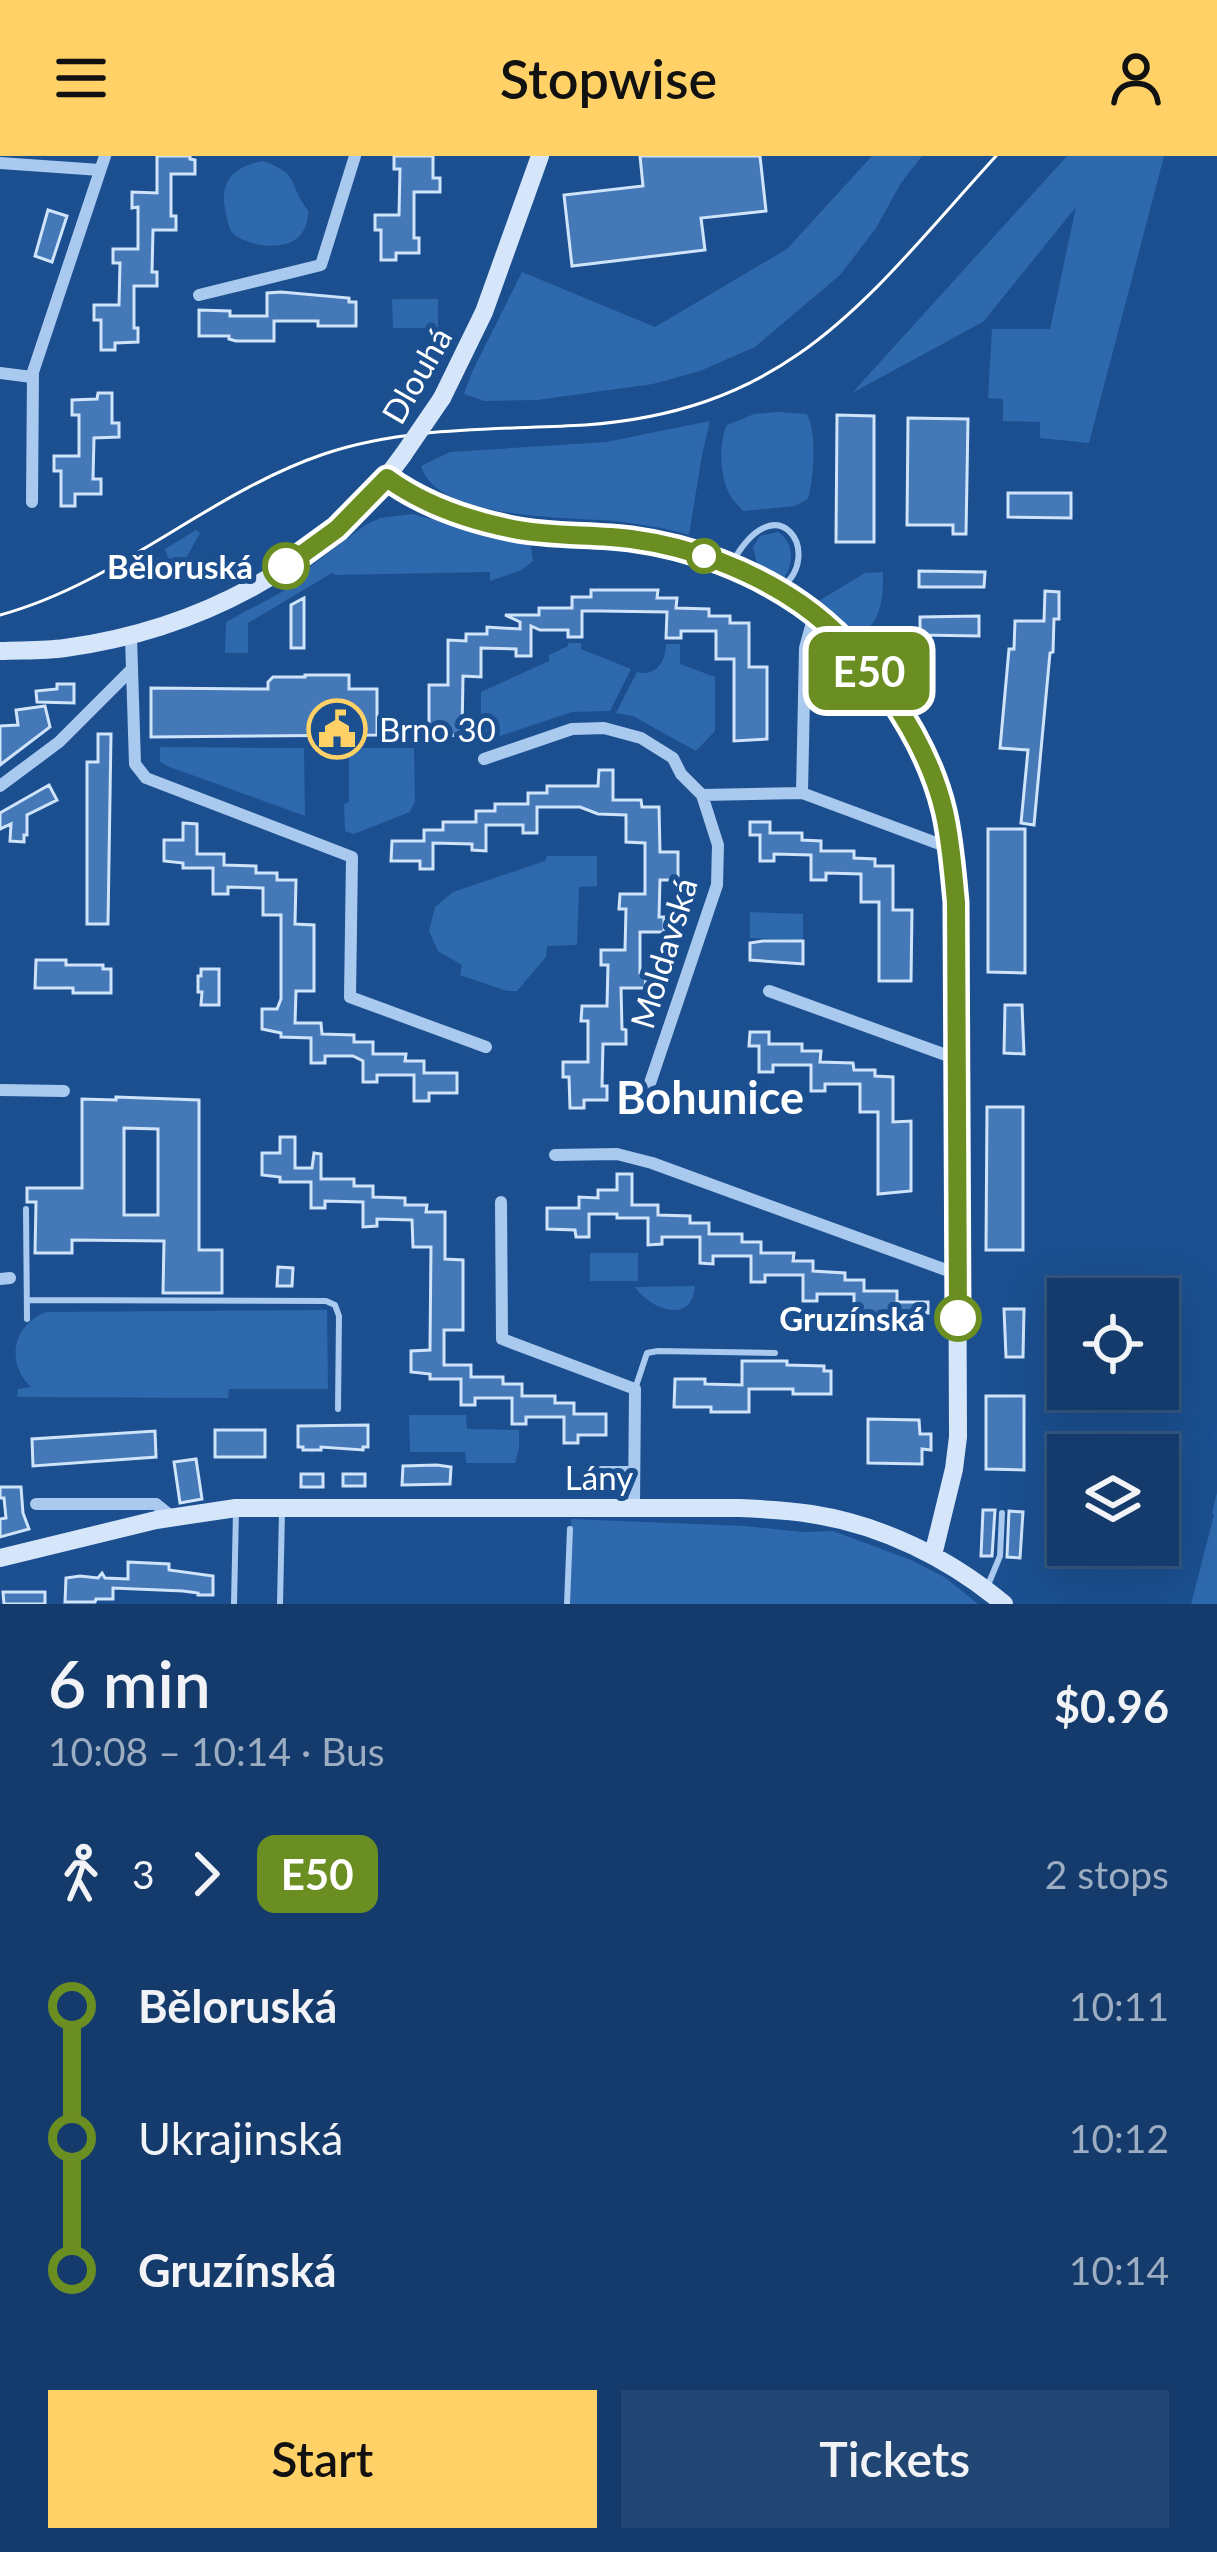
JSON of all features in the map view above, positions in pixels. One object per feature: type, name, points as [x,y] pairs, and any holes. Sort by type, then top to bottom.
[{"type":"street","points":[[199,295],[321,265],[355,156]]},
{"type":"street","name":"Dlouhá","points":[[0,651],[60,649],[131,637],[189,618],[258,584],[314,548],[359,508],[387,478],[442,398],[484,312],[540,156]]},
{"type":"street","points":[[0,164],[103,163],[32,377],[32,502]]},
{"type":"street","points":[[0,373],[32,377]]},
{"type":"street","points":[[387,478],[425,502],[514,529],[661,544],[730,566],[799,603],[857,656],[894,703],[925,757],[944,809],[956,902],[958,1437],[933,1555]]},
{"type":"street","points":[[802,794],[805,648],[814,615]]},
{"type":"street","points":[[131,637],[135,764],[146,778],[352,856],[350,997],[486,1047]]},
{"type":"street","points":[[0,786],[59,742],[132,669]]},
{"type":"street","name":"Moldavská","points":[[484,759],[572,729],[604,728],[641,738],[673,758],[681,775],[702,795],[718,845],[717,885],[648,1089]]},
{"type":"street","points":[[702,795],[802,794],[950,848]]},
{"type":"street","points":[[770,991],[957,1059]]},
{"type":"street","points":[[0,1090],[64,1091]]},
{"type":"street","points":[[555,1155],[617,1154],[652,1163],[957,1274]]},
{"type":"street","points":[[501,1202],[502,1339],[635,1389],[634,1507]]},
{"type":"street","name":"Lány","points":[[36,1504],[156,1504],[172,1517]]},
{"type":"street","name":"Lány","points":[[0,1558],[172,1517],[236,1508],[736,1508],[838,1518],[875,1531],[933,1555],[1004,1604]]},
{"type":"lane","points":[[730,566],[752,532],[764,526],[789,529],[795,537],[797,572],[776,590]]},
{"type":"lane","points":[[26,1209],[27,1319]]},
{"type":"lane","points":[[5,1278],[26,1279]]},
{"type":"lane","points":[[26,1300],[326,1301],[335,1305],[339,1316],[338,1409]]},
{"type":"lane","points":[[635,1389],[647,1353],[775,1353]]},
{"type":"lane","points":[[594,1468],[634,1468]]},
{"type":"lane","points":[[280,1604],[282,1507]]},
{"type":"lane","points":[[234,1604],[236,1508]]},
{"type":"lane","points":[[986,1588],[1000,1556],[1002,1513]]},
{"type":"lane","points":[[567,1604],[570,1529]]},
{"type":"shaded area","points":[[872,156],[922,156],[841,274],[755,347],[700,371],[653,384],[537,400],[484,401],[464,394],[522,272],[655,327],[787,249]]},
{"type":"shaded area","points":[[1067,156],[1164,156],[1089,443],[1040,438],[1040,422],[1003,421],[1003,399],[988,398],[992,329],[1050,329],[1076,207],[983,322],[852,393]]},
{"type":"shaded area","points":[[263,161],[289,176],[308,210],[304,230],[285,244],[266,246],[243,240],[231,231],[227,219],[224,193],[230,178],[243,167]]},
{"type":"shaded area","points":[[392,299],[438,299],[438,328],[393,328]]},
{"type":"shaded area","points":[[754,414],[807,414],[814,456],[808,499],[795,506],[743,511],[724,479],[724,432],[727,425]]},
{"type":"shaded area","points":[[710,421],[689,535],[633,523],[477,506],[432,484],[421,466],[450,452],[606,442]]},
{"type":"shaded area","points":[[412,514],[522,542],[531,547],[533,561],[490,581],[490,572],[332,573],[248,623],[248,653],[225,653],[226,622],[291,587],[298,576],[365,525]]},
{"type":"shaded area","points":[[196,530],[200,533],[174,574],[165,549]]},
{"type":"shaded area","points":[[778,532],[791,554],[783,579],[757,564],[753,547],[760,536]]},
{"type":"shaded area","points":[[883,572],[881,605],[864,634],[853,634],[817,602],[865,573]]},
{"type":"shaded area","points":[[568,643],[581,643],[581,649],[631,669],[610,711],[572,712],[476,744],[473,737],[481,732],[481,692],[549,661],[549,655]]},
{"type":"shaded area","points":[[666,644],[680,644],[680,664],[715,677],[715,731],[696,751],[633,716],[616,713],[637,672],[659,666]]},
{"type":"shaded area","points":[[160,747],[304,748],[305,816],[167,766],[160,762]]},
{"type":"shaded area","points":[[349,748],[414,748],[415,801],[410,812],[354,834],[345,831]]},
{"type":"shaded area","points":[[547,856],[597,856],[597,886],[579,887],[577,945],[547,946],[546,957],[517,991],[460,975],[462,965],[438,951],[429,931],[435,907],[453,892],[545,861]]},
{"type":"shaded area","points":[[750,912],[803,914],[803,940],[750,938]]},
{"type":"shaded area","points":[[590,1253],[638,1253],[638,1281],[590,1281]]},
{"type":"shaded area","points":[[695,1286],[692,1298],[679,1310],[650,1302],[635,1287]]},
{"type":"shaded area","points":[[327,1310],[328,1389],[229,1389],[228,1398],[17,1397],[18,1389],[31,1387],[18,1367],[16,1345],[26,1326],[46,1312]]},
{"type":"shaded area","points":[[409,1415],[466,1415],[467,1429],[519,1430],[515,1463],[466,1463],[465,1452],[410,1452]]},
{"type":"shaded area","points":[[1217,1492],[1217,1604],[1191,1604],[1214,1515]]},
{"type":"shaded area","points":[[571,1519],[833,1531],[911,1560],[946,1578],[978,1604],[569,1604]]},
{"type":"building","points":[[157,156],[190,156],[195,160],[195,174],[171,174],[171,216],[176,216],[176,230],[153,230],[152,272],[157,272],[157,286],[134,286],[138,342],[115,343],[115,350],[101,350],[101,320],[94,320],[94,305],[119,305],[120,263],[113,263],[113,249],[138,249],[138,207],[132,208],[132,192],[157,193]]},
{"type":"building","points":[[394,156],[433,156],[433,178],[440,178],[440,192],[414,192],[414,238],[419,238],[419,253],[396,253],[396,260],[381,260],[381,230],[375,230],[375,215],[399,215],[400,169],[394,169]]},
{"type":"building","points":[[640,156],[760,156],[766,211],[701,218],[705,250],[572,266],[564,195],[643,186]]},
{"type":"building","points":[[48,210],[67,216],[52,262],[35,256]]},
{"type":"building","points":[[267,293],[349,298],[356,302],[356,326],[274,321],[274,341],[199,336],[199,310],[267,316]]},
{"type":"building","points":[[98,393],[112,393],[112,423],[119,423],[119,437],[94,438],[93,479],[101,479],[101,494],[75,494],[75,506],[61,506],[61,471],[54,471],[54,456],[79,456],[79,415],[72,415],[72,400],[97,399]]},
{"type":"building","points":[[837,415],[874,416],[874,542],[836,542]]},
{"type":"building","points":[[908,418],[968,419],[966,534],[953,534],[953,525],[907,525]]},
{"type":"building","points":[[1008,493],[1071,493],[1071,518],[1008,517]]},
{"type":"building","points":[[155,559],[163,562],[168,575],[158,579],[143,565]]},
{"type":"building","points":[[919,571],[985,572],[984,587],[919,587]]},
{"type":"building","points":[[591,590],[658,590],[657,598],[677,598],[676,608],[709,609],[709,616],[730,616],[730,623],[749,623],[749,667],[767,667],[767,739],[734,741],[734,659],[716,659],[716,631],[681,631],[681,638],[666,638],[667,612],[600,611],[582,611],[582,637],[568,637],[568,630],[531,626],[531,656],[516,656],[516,649],[481,648],[481,677],[463,676],[462,735],[429,737],[429,685],[448,685],[448,640],[466,641],[466,634],[487,634],[487,627],[520,629],[520,622],[505,615],[572,608],[572,597],[591,597]]},
{"type":"building","points":[[1045,591],[1059,592],[1059,619],[1054,619],[1034,825],[1021,823],[1028,750],[1000,748],[1015,621],[1044,621]]},
{"type":"building","points":[[304,598],[304,648],[291,648],[291,605]]},
{"type":"building","points":[[979,616],[979,636],[920,635],[920,617]]},
{"type":"building","points":[[349,675],[349,689],[377,689],[377,735],[151,737],[151,688],[268,689],[273,677]]},
{"type":"building","points":[[57,684],[74,684],[74,703],[37,702],[36,691],[57,689]]},
{"type":"building","points":[[45,706],[50,727],[0,765],[0,726],[18,725],[16,710]]},
{"type":"building","points":[[98,734],[111,734],[108,924],[87,924],[87,762],[98,762]]},
{"type":"building","points":[[599,770],[613,770],[613,800],[641,800],[642,807],[659,807],[660,852],[678,852],[678,880],[660,880],[659,917],[664,917],[664,932],[640,932],[640,973],[645,973],[646,988],[621,988],[626,1044],[603,1044],[602,1086],[607,1086],[607,1100],[584,1100],[584,1108],[570,1108],[569,1077],[563,1077],[563,1062],[588,1062],[588,1021],[581,1021],[582,1006],[607,1006],[608,965],[601,965],[601,950],[625,950],[626,909],[619,909],[620,894],[645,894],[645,843],[626,842],[626,815],[598,814],[580,807],[537,807],[537,833],[523,833],[523,825],[486,825],[486,851],[472,850],[472,844],[433,843],[433,869],[420,869],[420,861],[391,861],[392,841],[424,841],[424,830],[443,830],[443,822],[476,822],[476,811],[495,811],[495,804],[528,804],[528,793],[547,793],[547,786],[598,786]]},
{"type":"building","points":[[49,785],[57,800],[27,815],[24,842],[10,841],[11,824],[0,829],[0,813]]},
{"type":"building","points":[[750,822],[770,822],[770,833],[802,833],[802,840],[821,841],[821,851],[854,851],[854,858],[875,859],[875,866],[893,866],[893,910],[912,910],[911,981],[879,981],[879,902],[861,902],[861,874],[826,873],[826,880],[811,880],[811,855],[774,854],[774,861],[760,861],[760,835],[750,835]]},
{"type":"building","points":[[183,823],[197,824],[197,854],[224,854],[224,865],[256,866],[256,873],[277,873],[277,880],[296,880],[295,924],[314,925],[314,991],[296,991],[295,1023],[321,1023],[322,1034],[354,1035],[354,1042],[373,1042],[373,1054],[406,1054],[405,1061],[424,1061],[424,1073],[457,1073],[457,1093],[429,1093],[429,1101],[414,1101],[414,1075],[377,1075],[377,1082],[363,1082],[363,1061],[353,1056],[325,1056],[325,1063],[311,1063],[311,1038],[281,1037],[281,1033],[262,1029],[262,1009],[277,1009],[281,999],[281,915],[263,915],[263,888],[228,887],[228,894],[213,894],[213,868],[183,868],[183,863],[164,861],[164,840],[183,840]]},
{"type":"building","points":[[988,829],[1025,829],[1025,973],[988,972]]},
{"type":"building","points":[[803,941],[803,964],[750,960],[750,943]]},
{"type":"building","points":[[36,960],[103,965],[111,969],[111,993],[35,988]]},
{"type":"building","points":[[201,969],[219,969],[219,1005],[201,1005]]},
{"type":"building","points":[[1005,1005],[1022,1005],[1024,1054],[1004,1053]]},
{"type":"building","points":[[750,1032],[769,1032],[769,1044],[802,1044],[802,1051],[821,1051],[820,1062],[853,1063],[854,1070],[875,1070],[875,1076],[893,1077],[893,1122],[911,1121],[911,1191],[878,1194],[878,1112],[860,1112],[860,1084],[825,1084],[825,1091],[811,1091],[811,1065],[773,1065],[773,1072],[759,1072],[759,1046],[749,1046]]},
{"type":"building","points":[[82,1099],[199,1100],[199,1250],[222,1250],[222,1293],[163,1293],[164,1241],[72,1240],[72,1253],[35,1253],[36,1202],[27,1202],[27,1188],[82,1188]],"holes":[[[124,1128],[158,1129],[158,1215],[124,1215]]]},
{"type":"building","points":[[987,1107],[1023,1107],[1023,1250],[986,1250]]},
{"type":"building","points":[[280,1137],[295,1137],[295,1168],[312,1168],[314,1153],[321,1154],[321,1179],[354,1179],[354,1186],[373,1186],[373,1197],[405,1198],[405,1205],[427,1205],[426,1212],[445,1212],[445,1259],[463,1260],[463,1330],[444,1330],[444,1365],[471,1365],[471,1377],[503,1377],[503,1384],[522,1384],[522,1396],[555,1396],[555,1403],[574,1403],[574,1414],[606,1414],[606,1435],[578,1435],[578,1443],[564,1443],[564,1417],[526,1417],[526,1424],[512,1424],[512,1398],[475,1398],[475,1405],[461,1405],[461,1379],[430,1379],[430,1374],[411,1372],[411,1351],[430,1350],[431,1247],[413,1247],[412,1220],[377,1219],[377,1226],[363,1227],[363,1202],[325,1201],[325,1208],[311,1208],[311,1182],[280,1182],[280,1177],[262,1175],[262,1153],[280,1153]]},
{"type":"building","points":[[617,1174],[632,1174],[632,1205],[658,1205],[658,1215],[690,1216],[690,1223],[709,1223],[709,1234],[742,1234],[742,1242],[761,1242],[761,1253],[794,1253],[793,1261],[813,1261],[813,1271],[864,1280],[864,1291],[897,1291],[897,1302],[928,1302],[928,1313],[868,1313],[868,1320],[854,1320],[854,1294],[817,1294],[817,1301],[803,1301],[803,1275],[765,1275],[765,1282],[751,1282],[751,1256],[713,1256],[713,1264],[700,1263],[700,1237],[662,1237],[662,1244],[648,1245],[648,1218],[589,1214],[589,1237],[576,1237],[575,1230],[547,1229],[547,1208],[579,1208],[579,1197],[598,1198],[598,1190],[617,1190]]},
{"type":"building","points":[[278,1267],[293,1268],[292,1286],[277,1286]]},
{"type":"building","points":[[1004,1309],[1024,1309],[1023,1357],[1006,1357]]},
{"type":"building","points":[[742,1361],[824,1366],[824,1371],[831,1371],[831,1394],[749,1389],[749,1412],[674,1407],[675,1379],[742,1385]]},
{"type":"building","points":[[986,1396],[1024,1396],[1024,1470],[986,1469]]},
{"type":"building","points":[[868,1419],[919,1420],[920,1434],[931,1434],[931,1450],[922,1449],[922,1464],[868,1463]]},
{"type":"building","points":[[368,1425],[368,1447],[363,1450],[298,1447],[298,1426]]},
{"type":"building","points":[[215,1430],[265,1430],[265,1457],[215,1457]]},
{"type":"building","points":[[155,1431],[156,1457],[33,1466],[32,1439]]},
{"type":"building","points":[[196,1459],[202,1499],[180,1503],[174,1462]]},
{"type":"building","points":[[403,1466],[451,1467],[450,1484],[402,1485]]},
{"type":"building","points":[[301,1474],[323,1474],[323,1487],[301,1487]]},
{"type":"building","points":[[343,1474],[365,1474],[365,1486],[343,1486]]},
{"type":"building","points":[[0,1487],[21,1487],[29,1529],[0,1537],[0,1519],[6,1518]]},
{"type":"building","points":[[983,1510],[995,1510],[992,1556],[981,1556]]},
{"type":"building","points":[[1009,1511],[1023,1512],[1020,1558],[1007,1557]]},
{"type":"building","points":[[128,1562],[169,1564],[169,1570],[213,1576],[213,1595],[113,1588],[113,1599],[65,1602],[66,1578],[98,1578],[102,1573],[105,1578],[128,1579]]},
{"type":"building","points":[[3,1592],[45,1592],[45,1604],[4,1604]]},
{"type":"tram line","points":[[0,615],[84,582],[241,491],[324,454],[420,434],[585,425],[657,415],[719,397],[772,371],[864,300],[996,156]]},
{"type":"bus line","name":"E50","points":[[286,566],[337,529],[387,478],[425,502],[514,529],[629,539],[713,559],[799,603],[857,656],[894,703],[925,757],[944,809],[950,848],[956,902],[958,1318]]},
{"type":"place","name":"Běloruská","points":[[286,566]]},
{"type":"place","name":"Brno 30","points":[[337,729]]},
{"type":"place","name":"Gruzínská","points":[[958,1318]]},
{"type":"district","name":"Bohunice","points":[[710,1097]]}]
